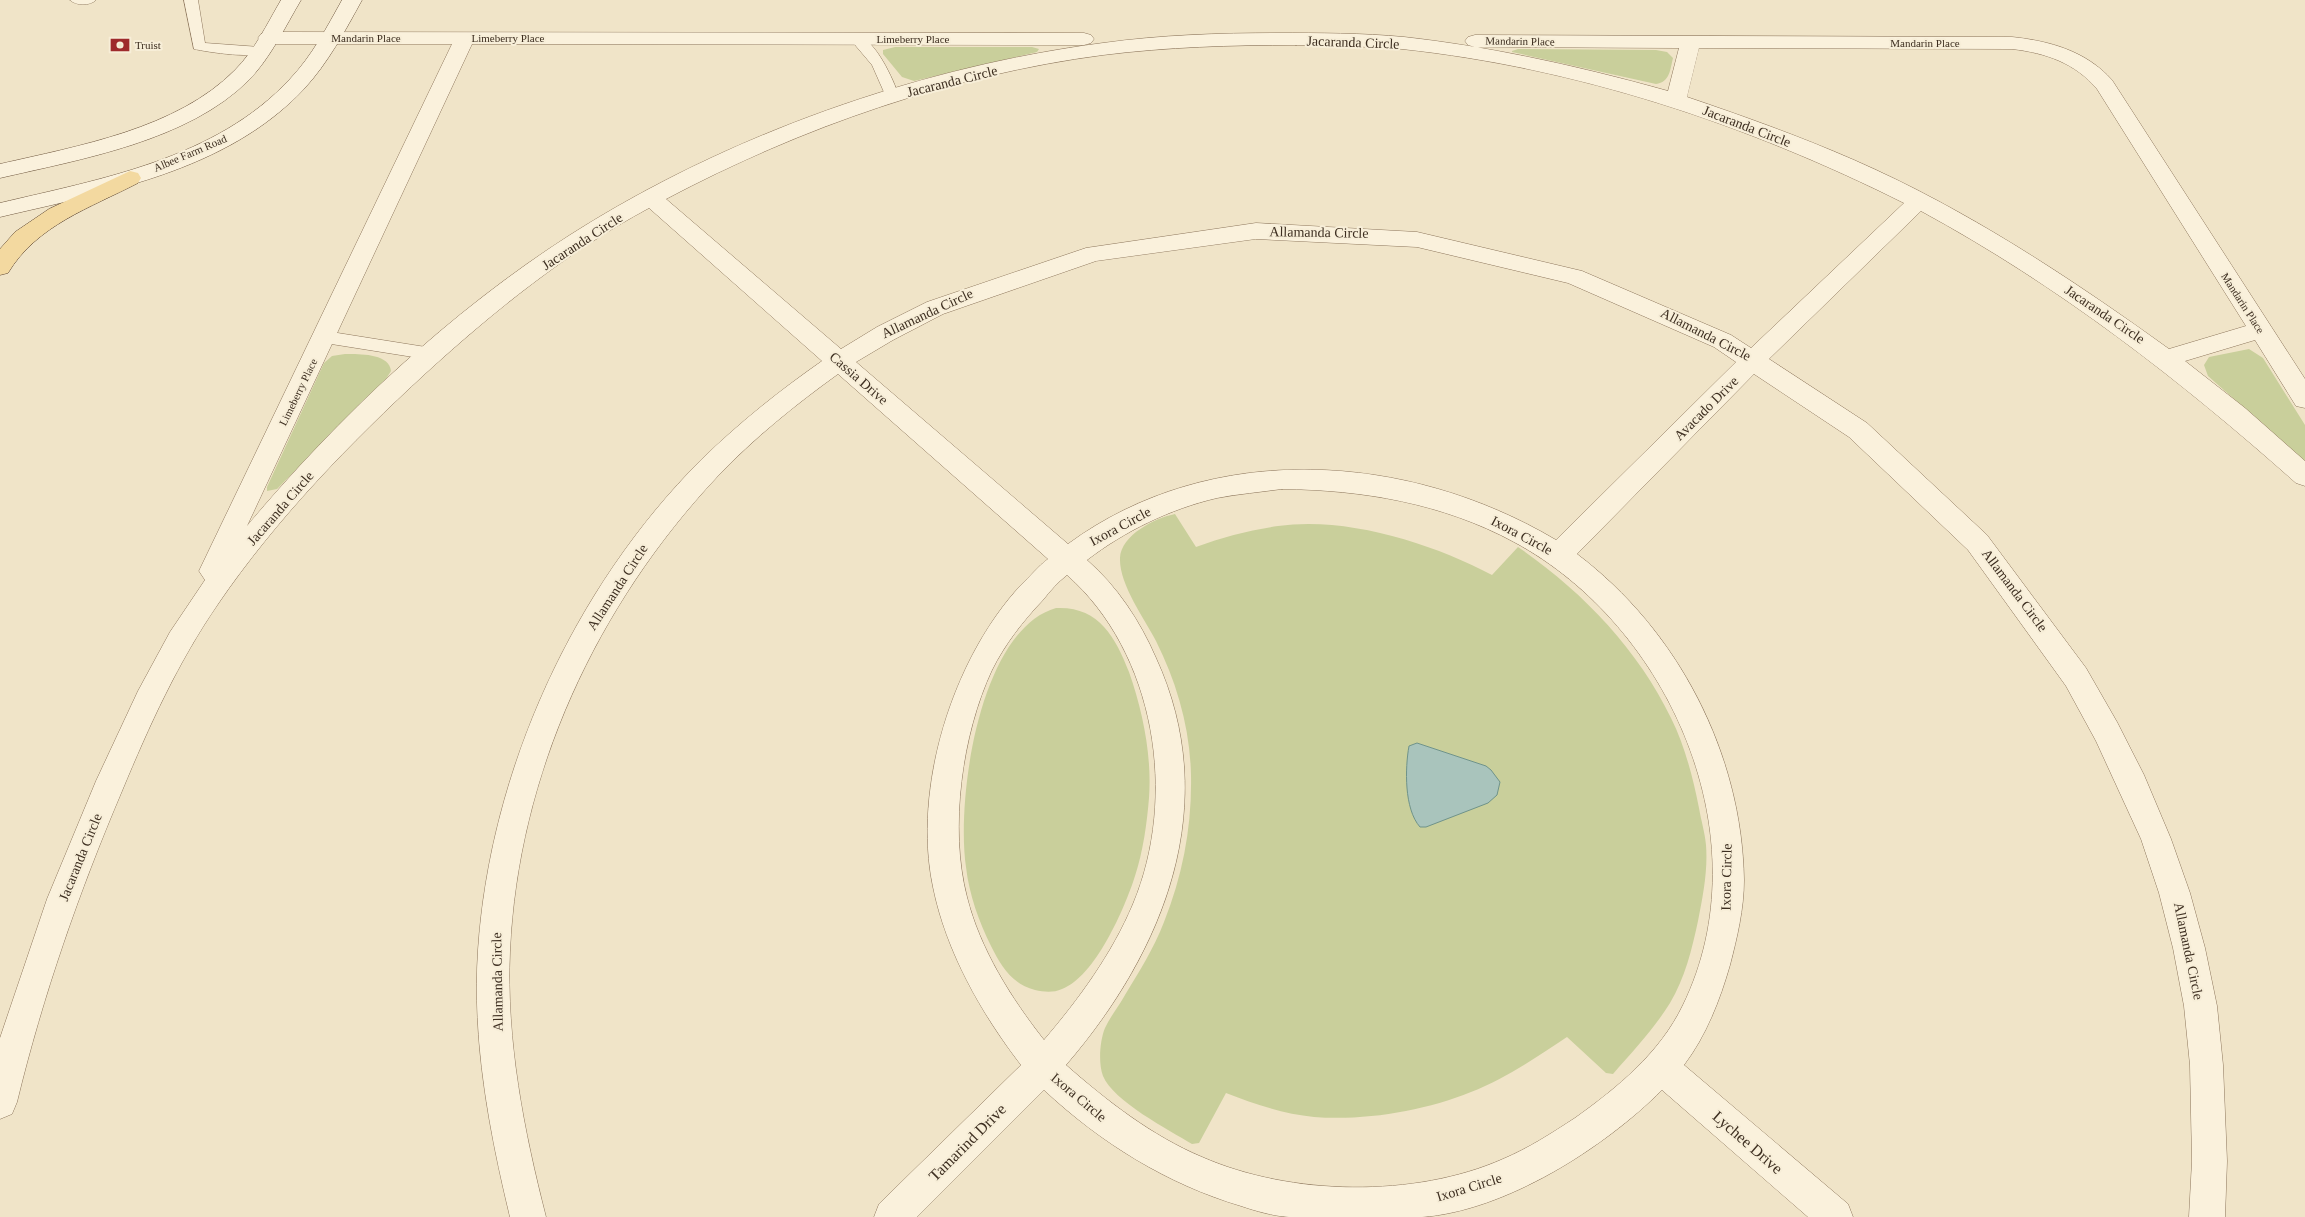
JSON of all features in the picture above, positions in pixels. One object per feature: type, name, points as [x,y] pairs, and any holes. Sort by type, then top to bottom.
[{"type":"main road","points":[[0,267],[21,240],[43,223],[130,178]]},
{"type":"street","points":[[0,172],[133,136],[188,114],[231,86],[246,72],[291,0]]},
{"type":"street","name":"Albee Farm Road","points":[[0,210],[130,178],[212,146],[252,123],[270,110],[297,85],[330,38],[352,0]]},
{"type":"street","name":"Mandarin Place","points":[[264,45],[330,38],[465,38]]},
{"type":"street","name":"Limeberry Place","points":[[170,658],[465,38],[1238,39]]},
{"type":"street","name":"Jacaranda Circle","points":[[0,1102],[11,1053],[45,944],[80,852],[133,733],[170,658],[213,588],[289,495],[381,400],[432,354],[550,260],[651,198],[772,140],[892,96],[995,69],[1074,53],[1137,45],[1238,39],[1361,40],[1436,48],[1494,57],[1611,82],[1676,100],[1818,153],[1919,201],[2039,270],[2115,320],[2167,358],[2234,413],[2305,476]]},
{"type":"street","name":"Mandarin Place","points":[[1361,40],[2012,43],[2040,47],[2072,58],[2089,69],[2104,85],[2305,399]]},
{"type":"street","points":[[1676,100],[1690,43]]},
{"type":"street","name":"Cassia Drive","points":[[651,198],[1067,557]]},
{"type":"street","name":"Avacado Drive","points":[[1559,555],[1756,358],[1919,201]]},
{"type":"street","name":"Allamanda Circle","points":[[528,1217],[510,1138],[500,1074],[495,1011],[494,953],[499,897],[510,839],[523,787],[562,682],[587,632],[641,548],[671,510],[736,441],[802,386],[838,360],[872,339],[947,302],[1000,281],[1093,252],[1170,238],[1287,230],[1356,232],[1405,237],[1485,251],[1562,272],[1640,301],[1678,318],[1756,358],[1798,384],[1869,438],[1941,503],[1975,539],[2038,618],[2090,702],[2143,804],[2165,856],[2182,911],[2195,968],[2204,1027],[2209,1087],[2209,1198],[2207,1217]]},
{"type":"street","points":[[2167,358],[2261,330]]},
{"type":"street","name":"Ixora Circle","points":[[1303,479],[1379,486],[1450,503],[1522,533],[1559,555],[1585,576],[1632,624],[1674,680],[1705,743],[1717,778],[1724,812],[1729,851],[1729,888],[1718,954],[1694,1018],[1684,1036],[1661,1067],[1637,1092],[1571,1142],[1529,1166],[1488,1184],[1445,1197],[1406,1202],[1322,1205],[1279,1199],[1235,1188],[1189,1172],[1149,1150],[1110,1123],[1044,1066],[1018,1033],[996,999],[975,961],[959,925],[948,886],[944,849],[944,815],[951,748],[963,706],[981,659],[1020,603],[1067,557],[1121,524],[1184,497],[1244,483],[1303,479]]},
{"type":"street","name":"Ixora Circle","points":[[1044,1066],[1106,987],[1130,948],[1147,910],[1157,879],[1164,848],[1170,800],[1170,751],[1166,725],[1142,655],[1115,608],[1091,580],[1067,557]]},
{"type":"street","name":"Tamarind Drive","points":[[892,1217],[1044,1066]]},
{"type":"street","name":"Lychee Drive","points":[[1661,1067],[1835,1217]]},
{"type":"lane","points":[[77,0],[89,0]]},
{"type":"lane","points":[[191,0],[199,46],[213,49],[264,45]]},
{"type":"lane","points":[[857,39],[872,53],[883,71],[892,96]]},
{"type":"lane","points":[[324,337],[432,354]]},
{"type":"green space","points":[[895,47],[1032,47],[1039,49],[1037,52],[914,81],[902,77],[883,54],[883,50]]},
{"type":"green space","points":[[1518,49],[1656,50],[1667,52],[1673,58],[1667,78],[1661,83],[1656,84],[1512,52]]},
{"type":"green space","points":[[2249,349],[2263,358],[2305,425],[2305,462],[2208,376],[2204,365],[2209,357]]},
{"type":"green space","points":[[345,354],[379,358],[389,365],[391,371],[386,379],[277,489],[267,491],[267,487],[324,363],[332,356]]},
{"type":"green space","points":[[1175,514],[1196,547],[1237,534],[1278,526],[1304,524],[1332,525],[1388,535],[1416,543],[1443,552],[1492,575],[1518,547],[1564,582],[1606,623],[1625,645],[1658,693],[1671,718],[1684,751],[1704,831],[1706,873],[1696,932],[1680,984],[1657,1022],[1613,1074],[1606,1073],[1567,1037],[1484,1087],[1453,1099],[1394,1113],[1374,1116],[1314,1117],[1269,1108],[1226,1093],[1199,1143],[1192,1144],[1129,1105],[1109,1086],[1103,1076],[1100,1065],[1103,1033],[1151,950],[1171,904],[1185,850],[1191,794],[1188,740],[1176,689],[1156,641],[1128,590],[1120,558],[1126,542],[1140,529],[1158,519]]},
{"type":"green space","points":[[1056,608],[1083,612],[1094,618],[1111,635],[1118,647],[1129,672],[1142,718],[1148,750],[1150,782],[1147,817],[1140,857],[1130,890],[1116,923],[1086,971],[1074,982],[1062,989],[1048,992],[1027,987],[1014,979],[1003,967],[995,953],[982,927],[972,898],[967,877],[964,838],[965,801],[970,761],[978,721],[991,682],[1008,648],[1030,623]]},
{"type":"water","points":[[1417,743],[1486,766],[1500,782],[1497,795],[1488,803],[1426,827],[1420,827],[1411,810],[1407,788],[1409,746]]},
{"type":"place","name":"Truist","points":[[120,45]]}]
